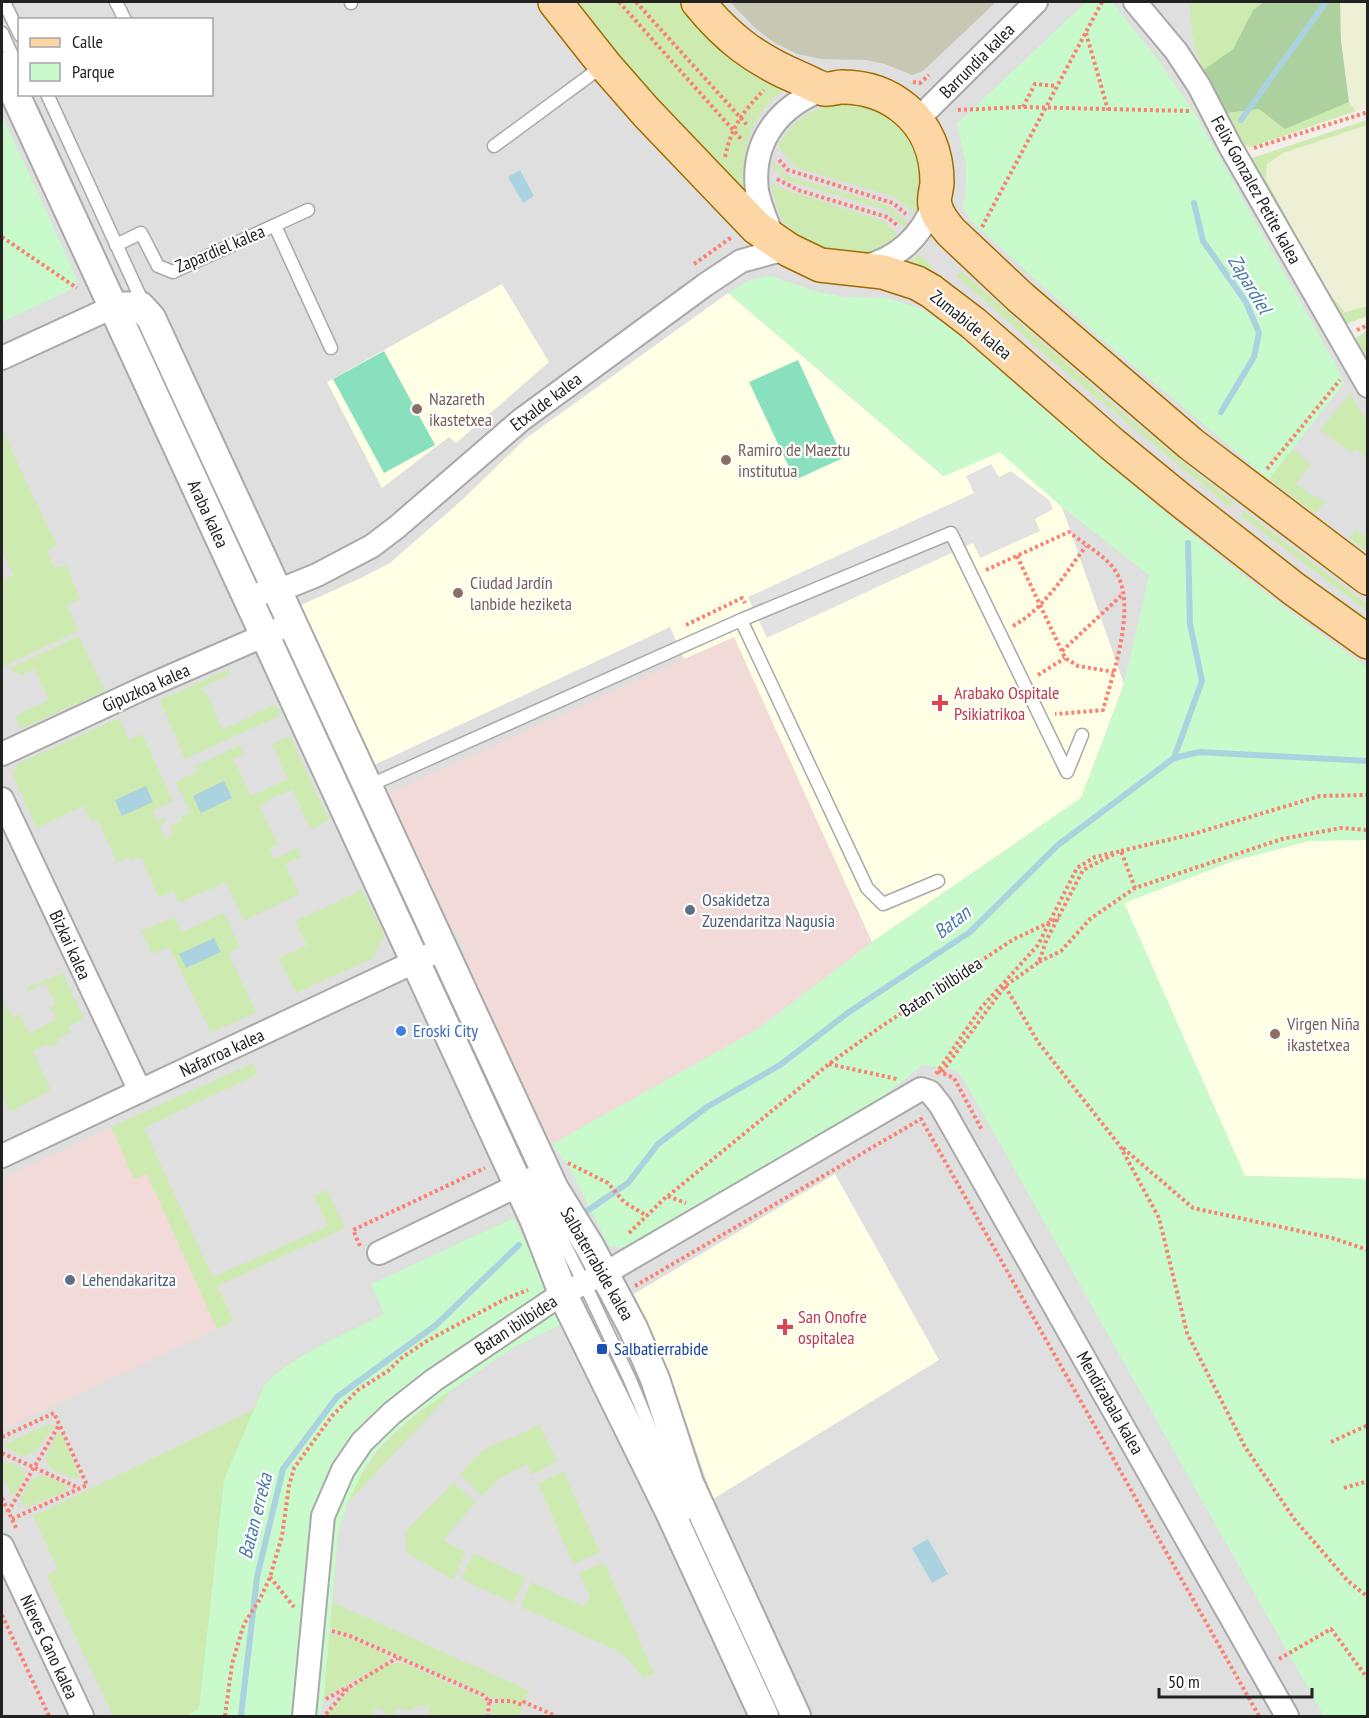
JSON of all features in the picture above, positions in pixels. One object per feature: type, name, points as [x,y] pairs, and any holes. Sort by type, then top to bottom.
[{"type":"main road","name":"Zumabide kalea","points":[[555,2],[604,64],[716,187],[757,228],[782,245],[820,265],[883,272],[910,280],[931,291],[951,305],[1178,498],[1368,642]]},
{"type":"main road","points":[[698,2],[735,40],[762,61],[825,89],[847,87],[869,90],[895,101],[917,120],[927,135],[937,168],[934,203],[941,219],[966,248],[1191,444],[1368,578]]},
{"type":"street","name":"Barrundia kalea","points":[[917,120],[1036,2]]},
{"type":"street","name":"Felix Gonzalez Petite kalea","points":[[1135,2],[1176,51],[1199,86],[1234,154],[1368,386]]},
{"type":"street","name":"Araba kalea","points":[[2,66],[18,86]]},
{"type":"street","points":[[782,245],[761,207],[756,177],[760,152],[771,128],[782,114],[795,103],[825,89]]},
{"type":"street","name":"Araba kalea","points":[[23,96],[129,308],[428,955]]},
{"type":"street","points":[[855,268],[879,262],[901,251],[913,240],[929,217],[934,203]]},
{"type":"street","name":"Etxalde kalea","points":[[269,611],[317,575],[372,546],[521,420],[726,270],[751,258],[774,252],[782,245]]},
{"type":"street","points":[[2,358],[129,308]]},
{"type":"street","name":"Araba kalea","points":[[269,611],[366,787],[428,955]]},
{"type":"street","name":"Gipuzkoa kalea","points":[[2,754],[146,687],[269,611]]},
{"type":"street","name":"Bizkai kalea","points":[[2,799],[140,1091]]},
{"type":"street","name":"Nafarroa kalea","points":[[2,1156],[428,955]]},
{"type":"street","name":"Salbaterrabide kalea","points":[[428,955],[525,1177],[535,1221],[646,1357],[689,1483],[796,1716]]},
{"type":"street","name":"Salbaterrabide kalea","points":[[428,955],[554,1190],[584,1283],[670,1512],[764,1716]]},
{"type":"street","name":"Batan ibilbidea","points":[[311,1710],[323,1516],[343,1470],[362,1442],[392,1413],[434,1380],[584,1283],[915,1091],[921,1089],[930,1092]]},
{"type":"street","name":"Mendizabala kalea","points":[[930,1092],[941,1106],[1287,1716]]},
{"type":"street","points":[[379,1254],[525,1177]]},
{"type":"street","name":"Nieves Cano kalea","points":[[2,1546],[81,1716]]},
{"type":"lane","points":[[4,2],[18,31]]},
{"type":"lane","points":[[117,2],[123,18]]},
{"type":"lane","name":"Araba kalea","points":[[2,33],[18,86]]},
{"type":"lane","points":[[494,146],[604,64]]},
{"type":"lane","points":[[48,96],[116,245],[129,308]]},
{"type":"lane","name":"Zapardiel kalea","points":[[116,245],[141,233],[158,266],[173,272],[308,210]]},
{"type":"lane","name":"Zapardiel kalea","points":[[275,226],[331,348]]},
{"type":"lane","points":[[366,787],[746,618],[951,533],[1067,772],[1082,735]]},
{"type":"lane","points":[[746,618],[867,888],[883,904],[938,881]]},
{"type":"lane","name":"Salbaterrabide kalea","points":[[584,1283],[630,1380],[691,1525]]},
{"type":"path","points":[[966,248],[989,216],[1102,2]]},
{"type":"path","points":[[1085,33],[1108,110]]},
{"type":"path","points":[[908,82],[920,83],[938,69],[965,101],[953,117]]},
{"type":"path","points":[[716,187],[722,172],[729,136],[760,93],[785,72]]},
{"type":"path","points":[[1023,107],[1035,84],[1057,86]]},
{"type":"path","points":[[957,110],[1023,107],[1197,111]]},
{"type":"path","points":[[1234,154],[1368,112]]},
{"type":"path","points":[[2,237],[76,287],[83,296]]},
{"type":"path","points":[[1251,490],[1345,373]]},
{"type":"path","points":[[972,576],[1069,532],[1111,564],[1121,583],[1123,594],[1122,643],[1103,710],[1040,716]]},
{"type":"path","points":[[1000,634],[1026,619],[1042,605],[1086,546]]},
{"type":"path","points":[[1017,556],[1065,658],[1078,666],[1114,672]]},
{"type":"path","points":[[1062,651],[1123,594]]},
{"type":"path","points":[[682,626],[742,598],[746,618]]},
{"type":"path","points":[[1024,684],[1065,658]]},
{"type":"path","points":[[1039,962],[1083,870],[1121,851],[1193,834],[1320,796],[1368,795]]},
{"type":"path","name":"Batan ibilbidea","points":[[942,1072],[1005,986],[1039,962],[1061,951],[1090,919],[1134,888],[1282,838],[1341,828],[1368,830]]},
{"type":"path","points":[[1121,851],[1134,888]]},
{"type":"path","name":"Batan ibilbidea","points":[[667,1196],[829,1064],[879,1028],[1014,939],[1059,918]]},
{"type":"path","points":[[1005,986],[1038,1041],[1120,1146],[1159,1218],[1187,1333],[1245,1447],[1295,1520],[1348,1581],[1368,1597]]},
{"type":"path","points":[[829,1064],[906,1082]]},
{"type":"path","points":[[627,1291],[921,1119],[1259,1716]]},
{"type":"path","points":[[1120,1146],[1193,1208],[1332,1238],[1368,1250]]},
{"type":"path","points":[[560,1159],[608,1183],[624,1202],[647,1216]]},
{"type":"path","points":[[2,1437],[54,1413],[87,1485],[12,1519]]},
{"type":"path","points":[[8,1512],[59,1424]]},
{"type":"path","points":[[1331,1442],[1368,1425]]},
{"type":"path","points":[[2,1453],[80,1488]]},
{"type":"path","points":[[1344,1488],[1368,1480]]},
{"type":"path","points":[[270,1577],[299,1612]]},
{"type":"path","points":[[225,1716],[232,1664],[244,1624],[260,1599]]},
{"type":"path","points":[[2,1615],[49,1716]]},
{"type":"path","points":[[327,1629],[350,1636],[483,1695],[489,1701],[512,1701],[522,1705],[524,1702],[556,1716]]},
{"type":"path","points":[[1278,1659],[1331,1629],[1368,1679]]},
{"type":"path","points":[[311,1710],[398,1658]]},
{"type":"path","points":[[324,1716],[349,1687]]},
{"type":"path","points":[[488,1716],[489,1701]]},
{"type":"shaded area","points":[[2,2],[1189,2],[1192,36],[1206,88],[1367,377],[1367,1716],[2,1716]]},
{"type":"shaded area","points":[[730,2],[996,2],[923,71],[912,75],[885,64],[866,60],[822,59],[797,54],[775,43],[756,29]]},
{"type":"shaded area","points":[[1340,2],[1367,2],[1367,107],[1356,111],[1349,102],[1341,41]]},
{"type":"shaded area","points":[[1367,125],[1367,306],[1345,312],[1326,290],[1266,180],[1267,164],[1283,153]]},
{"type":"shaded area","name":"Nazareth ikastetxea","points":[[502,284],[549,362],[456,443],[449,437],[382,488],[327,382]]},
{"type":"shaded area","points":[[728,293],[943,476],[1000,452],[1062,507],[1124,684],[1081,798],[872,942],[734,637],[684,659],[670,627],[374,765],[299,606],[390,563],[461,501],[525,439]]},
{"type":"shaded area","points":[[991,464],[999,477],[1011,471],[1049,500],[1053,509],[1035,519],[1040,531],[980,558],[973,543],[767,638],[748,597],[974,493],[966,476]]},
{"type":"shaded area","points":[[734,636],[872,942],[756,1030],[552,1144],[461,959],[465,950],[456,931],[445,927],[383,796]]},
{"type":"shaded area","name":"Virgen Niña ikastetxea","points":[[1367,840],[1367,1179],[1245,1176],[1124,903],[1233,861],[1309,841]]},
{"type":"shaded area","points":[[138,1115],[234,1321],[2,1430],[2,1178]]},
{"type":"shaded area","name":"San Onofre ospitalea","points":[[835,1174],[939,1360],[713,1499],[666,1365],[634,1294]]},
{"type":"green space","points":[[569,2],[692,2],[796,83],[772,100],[761,114],[749,138],[744,175],[747,202]]},
{"type":"green space","points":[[1086,2],[1112,2],[1158,60],[1197,117],[1344,383],[1269,479],[1097,335],[970,220],[963,207],[966,164],[957,124]]},
{"type":"green space","points":[[1189,2],[1264,2],[1253,10],[1233,49],[1202,71],[1192,36]]},
{"type":"green space","points":[[1264,2],[1340,2],[1341,41],[1349,102],[1285,129],[1259,109],[1220,114],[1202,71],[1233,49],[1253,10]]},
{"type":"green space","points":[[1349,102],[1356,111],[1251,147],[1238,146],[1220,114],[1259,109],[1324,111]]},
{"type":"green space","points":[[856,103],[876,108],[896,120],[915,143],[923,170],[923,184],[915,214],[895,197],[795,167],[778,146],[794,125],[811,112],[831,106]]},
{"type":"green space","points":[[2,115],[77,279],[70,290],[2,322]]},
{"type":"green space","points":[[1367,120],[1367,125],[1283,153],[1267,164],[1266,179],[1326,290],[1345,312],[1367,306],[1367,316],[1342,326],[1247,166],[1252,158]]},
{"type":"green space","points":[[773,161],[788,176],[889,206],[908,223],[905,228],[886,210],[785,180],[771,164]]},
{"type":"green space","points":[[770,181],[779,188],[884,221],[899,236],[870,252],[852,255],[842,254],[804,241],[787,227],[783,220]]},
{"type":"green space","points":[[919,254],[933,267],[928,276],[906,266]]},
{"type":"green space","points":[[961,271],[1123,413],[1234,503],[1230,507],[1057,365],[957,276]]},
{"type":"green space","points":[[771,276],[818,292],[844,297],[888,298],[922,309],[950,328],[1206,546],[1312,628],[1367,667],[1367,840],[1309,841],[1233,861],[1124,903],[1245,1176],[1367,1179],[1367,1716],[1324,1716],[964,1080],[956,1070],[923,1065],[876,1102],[628,1248],[609,1246],[570,1169],[552,1144],[756,1030],[872,942],[1081,798],[1124,684],[1149,575],[1062,507],[1000,452],[944,476],[728,293],[750,280]]},
{"type":"green space","points":[[1367,330],[1367,377],[1349,343]]},
{"type":"green space","points":[[384,351],[435,445],[384,473],[333,379]]},
{"type":"green space","points":[[798,360],[843,458],[795,480],[749,382]]},
{"type":"green space","points":[[1350,394],[1367,422],[1367,458],[1355,449],[1352,453],[1320,430]]},
{"type":"green space","points":[[2,429],[57,546],[47,550],[54,568],[66,565],[80,599],[67,605],[78,631],[2,667],[2,581],[13,575],[2,550]]},
{"type":"green space","points":[[1292,449],[1311,464],[1296,484],[1325,502],[1316,514],[1269,479]]},
{"type":"green space","points":[[1244,511],[1367,604],[1367,611],[1240,515]]},
{"type":"green space","points":[[1356,529],[1367,538],[1367,552],[1349,538]]},
{"type":"green space","points":[[79,636],[105,691],[21,729],[15,716],[49,700],[34,669],[20,676],[19,672],[14,674],[11,668]]},
{"type":"green space","points":[[229,669],[231,674],[201,688],[204,694],[207,693],[222,730],[276,704],[281,715],[185,759],[160,700]]},
{"type":"green space","points":[[119,718],[129,740],[142,734],[173,801],[153,811],[158,821],[164,818],[167,822],[159,826],[165,838],[173,834],[170,826],[182,820],[181,817],[190,812],[176,782],[198,771],[196,766],[240,745],[244,754],[233,759],[251,796],[288,779],[272,744],[290,736],[329,820],[311,830],[292,789],[259,805],[278,845],[270,848],[274,859],[298,848],[301,857],[285,864],[299,894],[244,921],[226,882],[179,903],[173,891],[159,898],[141,857],[131,861],[130,857],[117,863],[97,819],[91,821],[83,806],[36,828],[13,775],[17,764]]},
{"type":"green space","points":[[362,890],[384,935],[373,958],[296,993],[279,958],[307,945],[295,921]]},
{"type":"green space","points":[[224,913],[240,947],[228,953],[256,1012],[211,1033],[169,947],[152,954],[141,931],[174,917],[182,932]]},
{"type":"green space","points":[[63,973],[84,1019],[68,1027],[71,1033],[57,1039],[58,1043],[50,1047],[48,1044],[33,1051],[51,1090],[10,1112],[2,1095],[2,1001],[12,1017],[19,1014],[30,1034],[56,1019],[50,1008],[56,1004],[45,983],[27,992],[25,988]]},
{"type":"green space","points":[[253,1063],[258,1074],[144,1128],[213,1277],[328,1226],[314,1196],[327,1190],[345,1228],[217,1286],[234,1321],[217,1329],[147,1174],[134,1179],[111,1127]]},
{"type":"green space","points":[[514,1218],[337,1448],[285,1716],[113,1716],[47,1576],[58,1569],[33,1516],[253,1410],[265,1385],[287,1365],[384,1314],[371,1284]]},
{"type":"green space","points":[[514,1218],[564,1323],[514,1347],[413,1416],[378,1449],[364,1469],[347,1504],[338,1533],[324,1695],[320,1716],[185,1716],[199,1709],[224,1480],[264,1386],[289,1364],[304,1355],[384,1314],[371,1284]]},
{"type":"green space","points":[[448,1392],[448,1396],[347,1504],[376,1453],[416,1415]]},
{"type":"green space","points":[[49,1424],[53,1427],[36,1451],[22,1457],[3,1445]]},
{"type":"green space","points":[[540,1425],[557,1461],[532,1475],[527,1464],[498,1479],[482,1496],[460,1474],[483,1450]]},
{"type":"green space","points":[[57,1433],[62,1435],[79,1474],[75,1479],[50,1468],[45,1458]]},
{"type":"green space","points":[[2,1461],[21,1467],[25,1476],[16,1494],[12,1495],[2,1476]]},
{"type":"green space","points":[[564,1472],[600,1552],[573,1564],[538,1483]]},
{"type":"green space","points":[[43,1475],[68,1486],[66,1491],[25,1508],[20,1498],[32,1479]]},
{"type":"green space","points":[[453,1483],[476,1502],[443,1540],[465,1552],[454,1580],[407,1553],[405,1532]]},
{"type":"green space","points":[[475,1554],[524,1577],[513,1603],[463,1580],[462,1577],[471,1557]]},
{"type":"green space","points":[[604,1562],[654,1673],[643,1678],[629,1660],[616,1650],[521,1607],[531,1582],[584,1606],[590,1597],[579,1573]]},
{"type":"green space","points":[[332,1602],[530,1691],[522,1704],[493,1698],[368,1642],[333,1629],[330,1625]]},
{"type":"green space","points":[[329,1635],[349,1638],[388,1655],[389,1660],[327,1696],[324,1695]]},
{"type":"green space","points":[[402,1662],[483,1698],[487,1703],[486,1716],[437,1714],[429,1716],[429,1706],[415,1706],[414,1710],[395,1709],[394,1715],[385,1714],[378,1708],[374,1710],[373,1716],[326,1716],[350,1690],[369,1674],[390,1664]]},
{"type":"green space","points":[[512,1702],[523,1706],[519,1716],[490,1716],[493,1704]]},
{"type":"water","points":[[520,170],[534,196],[523,203],[508,177]]},
{"type":"water","points":[[224,781],[232,798],[201,813],[193,796]]},
{"type":"water","points":[[146,786],[153,802],[122,816],[115,800]]},
{"type":"water","points":[[214,938],[221,952],[186,968],[179,954]]},
{"type":"water","points":[[928,1539],[948,1574],[932,1583],[912,1548]]},
{"type":"waterway","points":[[1241,120],[1326,2]]},
{"type":"waterway","name":"Zapardiel","points":[[1194,203],[1203,241],[1246,302],[1259,333],[1254,357],[1221,412]]},
{"type":"waterway","name":"Zapardiel","points":[[1174,758],[1202,681],[1190,624],[1188,543]]},
{"type":"waterway","name":"Batan","points":[[584,1213],[628,1183],[658,1144],[707,1107],[780,1065],[849,1012],[970,932],[1058,845],[1174,758],[1199,752],[1368,761]]},
{"type":"waterway","name":"Batan erreka","points":[[241,1716],[257,1577],[283,1469],[337,1397],[436,1325],[519,1245]]},
{"type":"place","name":"Nazareth ikastetxea","points":[[417,409]]},
{"type":"place","name":"Ramiro de Maeztu institutua","points":[[726,460]]},
{"type":"place","name":"Ciudad Jardín lanbide heziketa","points":[[458,593]]},
{"type":"place","name":"Arabako Ospitale Psikiatrikoa","points":[[940,703]]},
{"type":"place","name":"Osakidetza Zuzendaritza Nagusia","points":[[690,910]]},
{"type":"place","name":"Eroski City","points":[[401,1031]]},
{"type":"place","name":"Virgen Niña ikastetxea","points":[[1275,1034]]},
{"type":"place","name":"Lehendakaritza","points":[[70,1280]]},
{"type":"place","name":"San Onofre ospitalea","points":[[785,1327]]},
{"type":"place","name":"Salbatierrabide","points":[[602,1349]]}]
